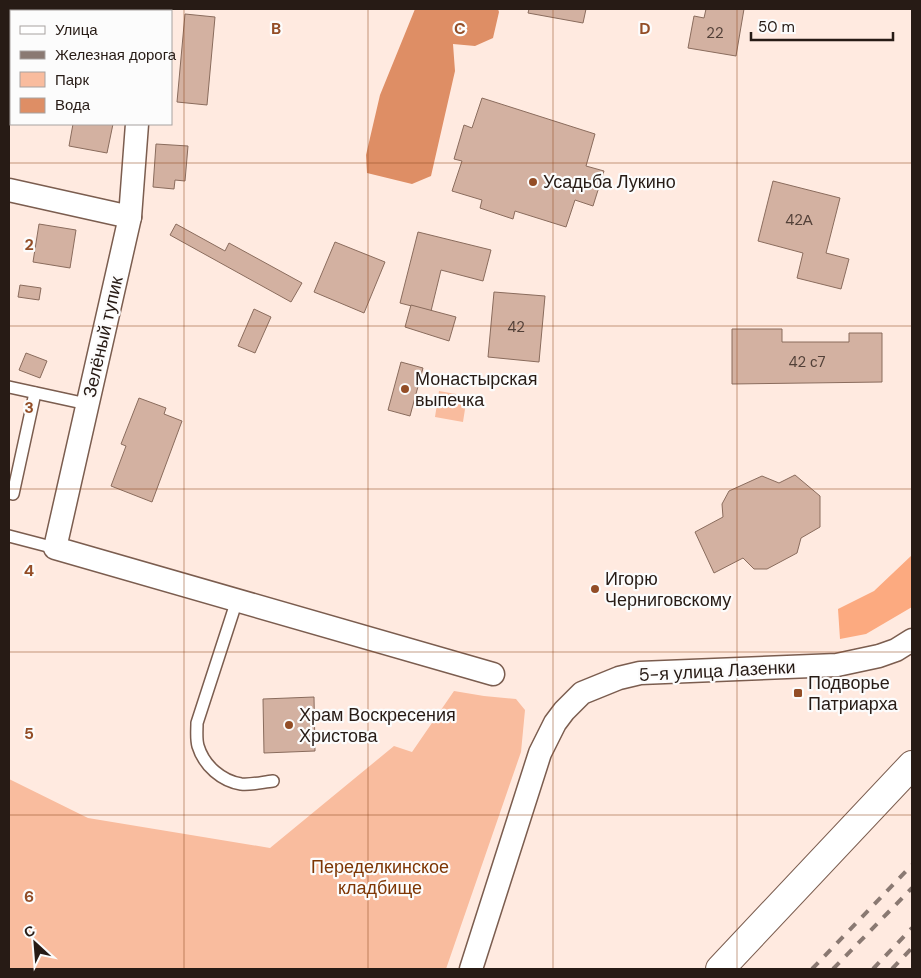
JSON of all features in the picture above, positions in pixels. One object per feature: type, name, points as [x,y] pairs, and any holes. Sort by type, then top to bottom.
[{"type":"main road","points":[[720,969],[912,766]]},
{"type":"street","name":"Зелёный тупик","points":[[55,548],[130,217],[137,125]]},
{"type":"street","points":[[9,190],[130,217]]},
{"type":"street","points":[[55,548],[493,674]]},
{"type":"street","name":"5-я улица Лазенки","points":[[471,969],[540,753],[555,723],[582,694],[619,678],[640,673],[837,665],[879,656],[896,650],[912,640]]},
{"type":"lane","points":[[9,387],[87,404]]},
{"type":"lane","points":[[9,493],[13,494],[35,393]]},
{"type":"lane","points":[[9,536],[55,548]]},
{"type":"lane","points":[[237,600],[197,723],[196,735],[198,746],[210,767],[219,775],[229,780],[241,784],[273,781]]},
{"type":"green space","points":[[439,391],[467,396],[463,422],[435,417]]},
{"type":"green space","name":"Переделкинское кладбище","points":[[454,691],[516,699],[525,710],[521,752],[446,969],[9,969],[9,779],[88,818],[270,848],[394,746],[412,752]]},
{"type":"shaded area","points":[[912,555],[912,607],[866,634],[840,639],[838,609],[874,591]]},
{"type":"water","points":[[415,9],[498,9],[499,12],[493,38],[475,46],[453,44],[455,71],[431,176],[412,184],[367,173],[366,155],[380,95]]},
{"type":"building","points":[[529,9],[586,9],[583,23],[528,13]]},
{"type":"building","points":[[706,9],[744,9],[736,56],[688,48],[694,16],[704,18]]},
{"type":"building","points":[[185,14],[215,17],[207,105],[177,102]]},
{"type":"building","points":[[482,98],[595,134],[586,166],[604,171],[593,206],[575,200],[566,227],[515,211],[513,219],[480,208],[482,200],[452,191],[462,161],[454,159],[464,125],[472,128]]},
{"type":"building","points":[[73,125],[113,125],[107,153],[69,146]]},
{"type":"building","points":[[156,144],[188,146],[185,181],[175,180],[174,189],[153,187]]},
{"type":"building","points":[[773,181],[840,198],[826,253],[849,259],[841,289],[797,278],[803,253],[758,241]]},
{"type":"building","points":[[39,224],[76,230],[70,268],[33,262]]},
{"type":"building","points":[[176,224],[225,251],[229,243],[302,283],[291,302],[170,235]]},
{"type":"building","points":[[418,232],[491,250],[483,281],[441,270],[431,311],[400,303]]},
{"type":"building","points":[[335,242],[385,262],[364,313],[314,292]]},
{"type":"building","points":[[20,285],[41,288],[39,300],[18,297]]},
{"type":"building","points":[[494,292],[545,296],[539,362],[488,357]]},
{"type":"building","points":[[411,305],[456,317],[449,341],[405,327]]},
{"type":"building","points":[[254,309],[271,317],[255,353],[238,346]]},
{"type":"building","points":[[732,329],[782,329],[782,342],[849,342],[849,333],[882,333],[882,382],[732,384]]},
{"type":"building","points":[[26,353],[47,361],[40,378],[19,370]]},
{"type":"building","name":"Монастырская выпечка","points":[[401,362],[423,368],[410,416],[388,410]]},
{"type":"building","points":[[139,398],[166,408],[164,414],[182,421],[152,502],[111,486],[126,446],[121,444]]},
{"type":"building","points":[[795,475],[820,496],[820,527],[801,538],[797,553],[767,569],[754,569],[743,558],[714,573],[695,532],[723,517],[722,504],[729,491],[762,476],[779,483]]},
{"type":"building","name":"Храм Воскресения Христова","points":[[314,697],[315,751],[264,753],[263,699]]},
{"type":"railway","points":[[812,969],[912,865]]},
{"type":"railway","points":[[833,969],[912,888]]},
{"type":"railway","points":[[873,969],[912,928]]},
{"type":"railway","points":[[892,969],[912,948]]},
{"type":"place","name":"Усадьба Лукино","points":[[533,182]]},
{"type":"place","name":"Монастырская выпечка","points":[[405,389]]},
{"type":"place","name":"Игорю Черниговскому","points":[[595,589]]},
{"type":"place","name":"Подворье Патриарха","points":[[798,693]]},
{"type":"place","name":"Храм Воскресения Христова","points":[[289,725]]}]
